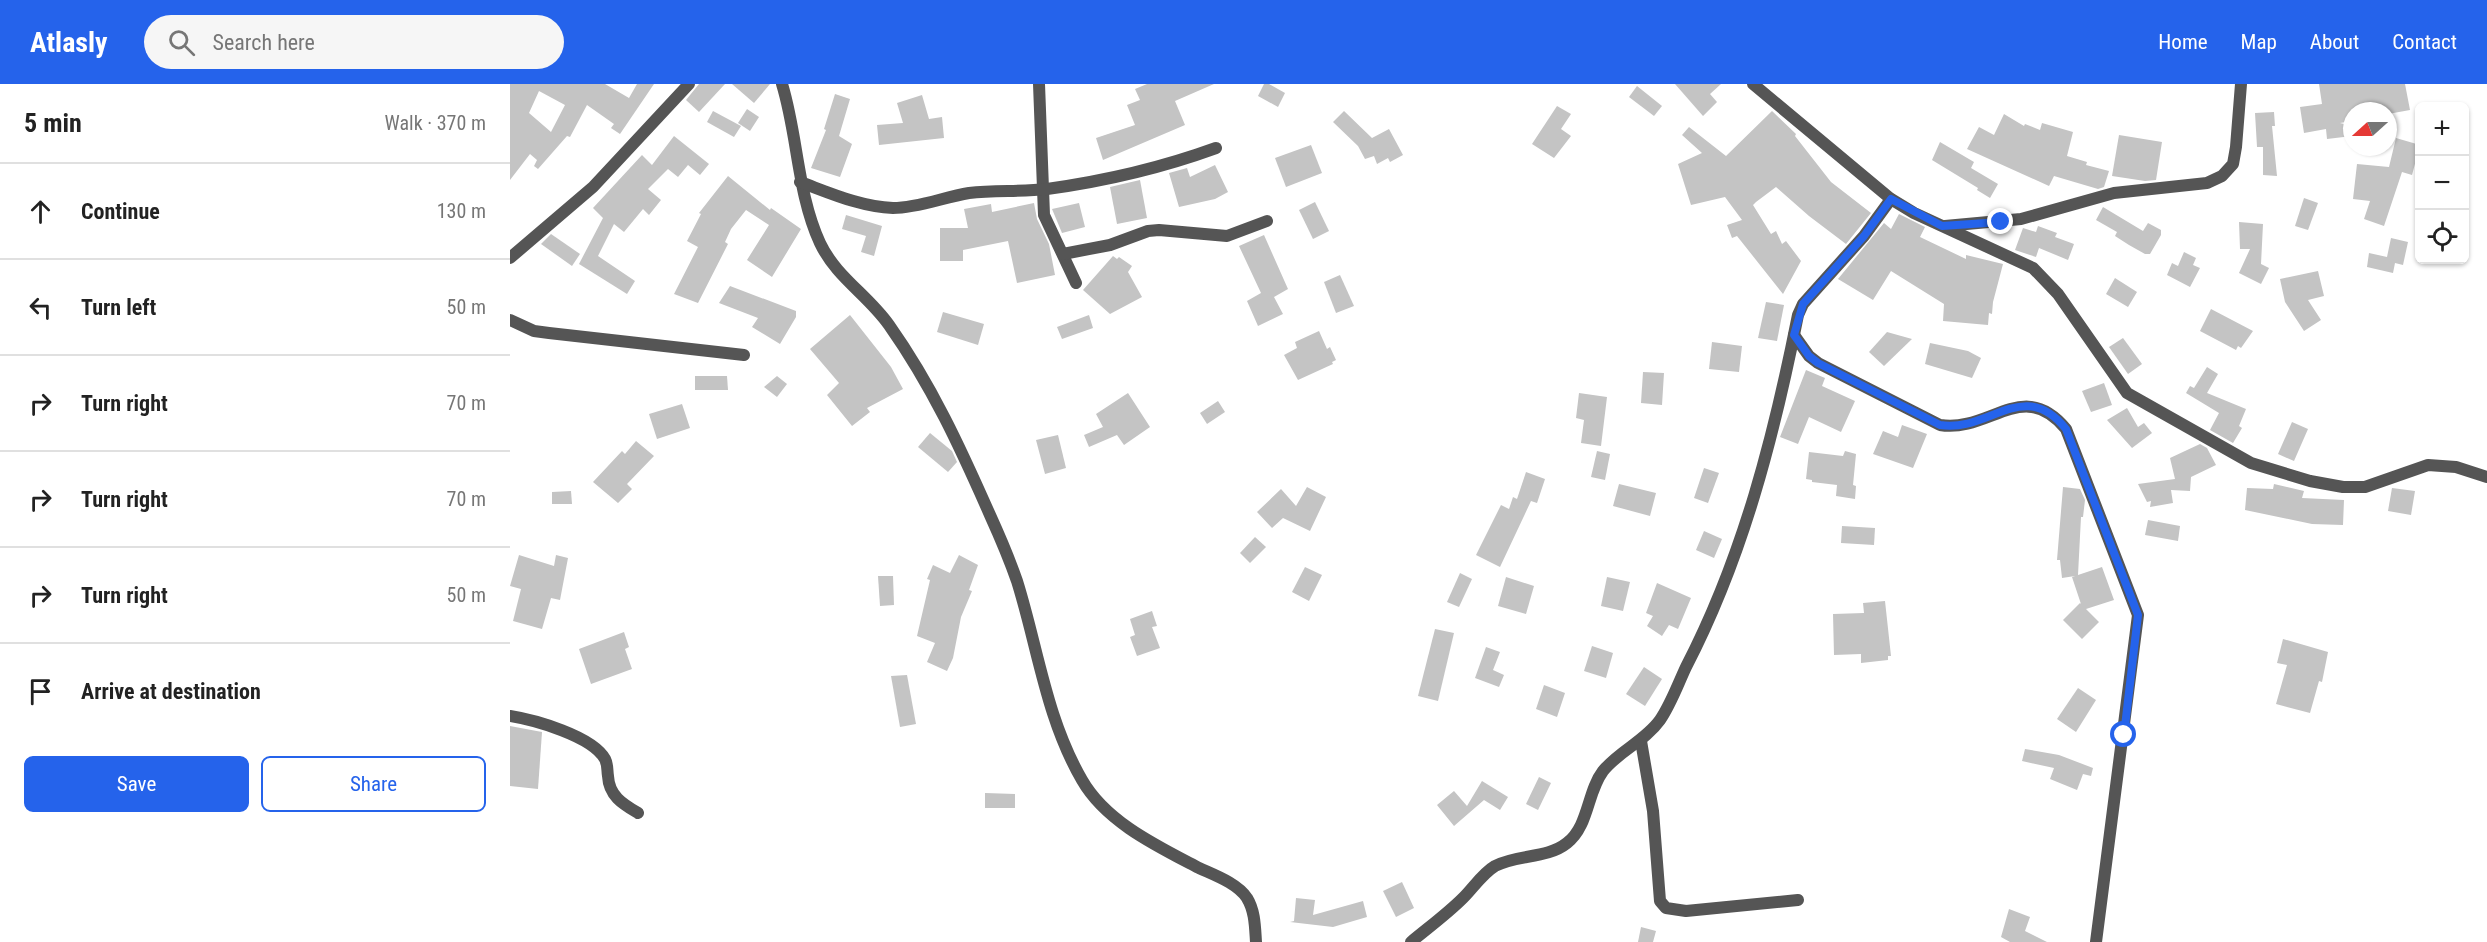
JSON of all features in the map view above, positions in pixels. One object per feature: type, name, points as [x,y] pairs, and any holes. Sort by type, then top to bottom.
[{"type":"street","points":[[510,258],[593,187],[689,84]]},
{"type":"street","points":[[782,84],[801,182],[820,244],[837,271],[887,323],[919,371],[952,428],[1006,552],[1017,582],[1054,722],[1083,783],[1096,802],[1127,826],[1183,860],[1230,883],[1246,896],[1253,911],[1256,942]]},
{"type":"street","points":[[1039,84],[1044,214],[1048,228],[1076,283]]},
{"type":"street","points":[[1753,84],[1891,199],[1942,226],[2033,268],[2058,294],[2127,393],[2251,462],[2295,477],[2343,487],[2365,487],[2428,465],[2456,467],[2487,477]]},
{"type":"street","points":[[1942,226],[2021,219],[2114,193],[2189,187],[2222,176],[2232,164],[2236,147],[2241,84]]},
{"type":"street","points":[[801,182],[873,206],[895,208],[972,193],[1044,189],[1133,173],[1178,162],[1216,148]]},
{"type":"street","points":[[1412,942],[1462,899],[1492,867],[1512,858],[1546,854],[1569,842],[1579,829],[1596,781],[1604,769],[1641,741],[1660,719],[1712,617],[1741,543],[1803,304],[1864,236],[1891,199]]},
{"type":"street","points":[[1063,254],[1110,245],[1148,231],[1227,236],[1267,221]]},
{"type":"street","points":[[510,320],[520,326],[541,332],[744,355]]},
{"type":"street","points":[[1794,335],[1809,356],[1818,363],[1940,425],[1953,427],[1968,425],[2011,406],[2032,406],[2055,416],[2066,429],[2138,615],[2096,942]]},
{"type":"street","points":[[510,716],[552,726],[597,749],[608,766],[609,788],[615,797],[639,813]]},
{"type":"street","points":[[1641,741],[1653,811],[1660,901],[1666,908],[1686,911],[1798,900]]},
{"type":"building","points":[[510,84],[605,84],[629,98],[637,84],[654,84],[620,134],[611,128],[614,124],[587,105],[570,137],[567,136],[538,169],[534,166],[537,160],[530,154],[510,180]],"holes":[[[539,91],[565,105],[551,132],[529,113]]]},
{"type":"building","points":[[699,84],[725,84],[699,112],[686,100]]},
{"type":"building","points":[[732,84],[770,84],[754,103]]},
{"type":"building","points":[[1147,84],[1214,84],[1175,101],[1185,125],[1103,160],[1096,138],[1135,125],[1127,105],[1140,100],[1135,89]]},
{"type":"building","points":[[1264,84],[1269,84],[1285,93],[1278,107],[1258,96]]},
{"type":"building","points":[[1675,84],[1721,84],[1710,94],[1717,102],[1703,116]]},
{"type":"building","points":[[2319,84],[2405,84],[2410,110],[2397,112],[2397,102],[2343,102],[2343,122],[2340,123],[2343,124],[2343,137],[2327,139],[2326,129],[2304,133],[2300,107],[2322,104]]},
{"type":"building","points":[[1637,86],[1662,106],[1654,116],[1629,97]]},
{"type":"building","points":[[835,94],[850,99],[839,136],[852,144],[840,177],[811,168],[826,130],[824,129]]},
{"type":"building","points":[[922,95],[929,119],[942,117],[944,138],[879,145],[877,125],[903,123],[897,103]]},
{"type":"building","points":[[1557,106],[1571,114],[1561,129],[1571,136],[1554,158],[1532,144]]},
{"type":"building","points":[[747,109],[759,117],[750,131],[738,123]]},
{"type":"building","points":[[713,111],[741,126],[734,137],[707,122]]},
{"type":"building","points":[[1344,111],[1372,138],[1389,129],[1403,155],[1390,162],[1388,158],[1377,164],[1374,156],[1365,159],[1358,146],[1333,122]]},
{"type":"building","points":[[1772,111],[1796,134],[1795,136],[1831,182],[1871,213],[1846,244],[1776,187],[1756,202],[1753,205],[1771,234],[1776,231],[1782,244],[1786,241],[1801,261],[1783,294],[1737,236],[1732,238],[1727,225],[1742,220],[1725,197],[1691,205],[1678,164],[1702,153],[1682,135],[1689,127],[1726,156]]},
{"type":"building","points":[[2274,112],[2275,126],[2272,126],[2277,176],[2263,175],[2263,147],[2257,147],[2255,113]]},
{"type":"building","points":[[2004,114],[2024,126],[2025,124],[2040,130],[2042,123],[2073,132],[2067,156],[2087,162],[2086,165],[2109,171],[2104,187],[2098,189],[2054,176],[2049,186],[1967,149],[1979,127],[1994,135]]},
{"type":"building","points":[[2119,135],[2162,142],[2156,180],[2145,181],[2112,176]]},
{"type":"building","points":[[674,136],[709,164],[700,175],[688,165],[678,177],[668,169],[648,189],[661,200],[649,215],[643,209],[624,232],[614,224],[598,256],[635,281],[627,294],[579,264],[603,218],[593,208],[642,155],[652,165]]},
{"type":"building","points":[[2397,138],[2415,144],[2415,164],[2412,175],[2402,172],[2384,226],[2364,219],[2370,201],[2353,199],[2357,164],[2389,167],[2392,156],[2397,156]]},
{"type":"building","points":[[1940,142],[1974,162],[1971,168],[1998,184],[1990,198],[1932,160]]},
{"type":"building","points":[[1311,145],[1322,173],[1286,187],[1275,158]]},
{"type":"building","points":[[1215,165],[1228,192],[1215,199],[1179,207],[1169,173],[1187,168],[1190,177]]},
{"type":"building","points":[[728,176],[770,210],[771,208],[801,229],[772,277],[747,260],[769,225],[746,210],[731,229],[725,242],[728,244],[698,303],[674,294],[698,247],[687,241],[701,214],[699,213]]},
{"type":"building","points":[[1140,180],[1147,218],[1117,224],[1110,187]]},
{"type":"building","points":[[2304,198],[2318,203],[2308,230],[2295,226]]},
{"type":"building","points":[[1315,202],[1329,231],[1313,239],[1299,210]]},
{"type":"building","points":[[1034,203],[1037,219],[1049,244],[1055,275],[1017,283],[1008,241],[963,250],[963,261],[940,261],[940,228],[968,228],[964,209],[991,204],[992,212]]},
{"type":"building","points":[[1079,203],[1085,227],[1062,233],[1052,209]]},
{"type":"building","points":[[2103,207],[2143,231],[2148,223],[2161,230],[2161,235],[2150,254],[2145,254],[2129,245],[2115,236],[2117,232],[2096,220]]},
{"type":"building","points":[[1899,214],[1925,227],[1920,237],[1966,259],[1966,255],[2003,264],[1992,314],[1989,313],[1988,325],[1943,321],[1944,304],[1891,271],[1873,300],[1838,279],[1884,223],[1891,229]]},
{"type":"building","points":[[846,215],[882,226],[874,256],[861,252],[866,236],[842,229]]},
{"type":"building","points":[[2239,222],[2263,224],[2261,264],[2269,268],[2261,284],[2239,273],[2250,249],[2240,249]]},
{"type":"building","points":[[2038,226],[2057,233],[2055,237],[2074,244],[2068,260],[2039,248],[2036,257],[2015,250],[2023,228],[2036,232]]},
{"type":"building","points":[[551,234],[580,254],[572,266],[541,244]]},
{"type":"building","points":[[1264,235],[1288,289],[1274,297],[1283,314],[1258,326],[1247,301],[1261,293],[1239,246]]},
{"type":"building","points":[[2391,238],[2408,242],[2403,265],[2395,263],[2393,273],[2367,267],[2369,253],[2387,257]]},
{"type":"building","points":[[2184,252],[2196,258],[2193,265],[2200,268],[2190,287],[2167,275],[2172,263],[2178,266]]},
{"type":"building","points":[[1113,256],[1117,259],[1119,257],[1132,266],[1128,272],[1142,297],[1110,314],[1083,290]]},
{"type":"building","points":[[2318,271],[2324,296],[2308,300],[2321,320],[2304,331],[2285,302],[2280,279]]},
{"type":"building","points":[[1340,275],[1354,306],[1336,313],[1324,282]]},
{"type":"building","points":[[2115,278],[2137,292],[2128,307],[2106,294]]},
{"type":"building","points":[[730,286],[796,311],[796,317],[780,344],[752,327],[758,318],[719,303]]},
{"type":"building","points":[[1766,302],[1784,305],[1777,341],[1758,338]]},
{"type":"building","points":[[2211,309],[2253,331],[2241,348],[2238,346],[2236,350],[2200,331]]},
{"type":"building","points":[[943,312],[984,324],[978,345],[937,332]]},
{"type":"building","points":[[850,315],[891,367],[903,389],[867,408],[870,412],[852,426],[827,395],[839,383],[810,349]]},
{"type":"building","points":[[1089,315],[1093,328],[1062,339],[1057,327]]},
{"type":"building","points":[[1319,331],[1327,349],[1330,347],[1336,360],[1332,362],[1333,364],[1298,380],[1284,355],[1297,348],[1295,342]]},
{"type":"building","points":[[1887,332],[1912,339],[1884,366],[1869,352]]},
{"type":"building","points":[[2123,338],[2142,364],[2128,374],[2109,347]]},
{"type":"building","points":[[1712,342],[1742,346],[1739,372],[1709,369]]},
{"type":"building","points":[[1930,343],[1968,351],[1981,358],[1972,378],[1925,364]]},
{"type":"building","points":[[2207,367],[2218,374],[2207,393],[2246,409],[2239,426],[2242,428],[2233,443],[2210,430],[2219,413],[2186,393],[2190,386],[2194,388]]},
{"type":"building","points":[[1806,370],[1825,378],[1822,386],[1855,401],[1841,432],[1809,417],[1798,444],[1780,437]]},
{"type":"building","points":[[1643,372],[1664,373],[1662,405],[1641,403]]},
{"type":"building","points":[[695,376],[727,376],[728,390],[695,390]]},
{"type":"building","points":[[777,376],[787,384],[777,397],[764,387]]},
{"type":"building","points":[[2104,383],[2112,405],[2091,412],[2082,391]]},
{"type":"building","points":[[1128,393],[1150,427],[1124,445],[1117,435],[1089,447],[1084,435],[1103,427],[1096,414]]},
{"type":"building","points":[[1579,393],[1607,397],[1601,446],[1581,443],[1584,420],[1576,418]]},
{"type":"building","points":[[1218,401],[1225,412],[1207,424],[1200,413]]},
{"type":"building","points":[[682,404],[690,428],[657,439],[649,414]]},
{"type":"building","points":[[2127,408],[2138,427],[2144,423],[2152,433],[2132,448],[2107,420]]},
{"type":"building","points":[[2292,422],[2308,429],[2294,461],[2278,454]]},
{"type":"building","points":[[1902,425],[1927,434],[1913,468],[1873,454],[1883,431],[1898,437]]},
{"type":"building","points":[[930,433],[952,451],[957,462],[948,472],[918,447]]},
{"type":"building","points":[[1058,435],[1066,468],[1045,474],[1036,440]]},
{"type":"building","points":[[636,441],[654,456],[627,484],[632,489],[618,503],[593,482],[622,451],[625,454]]},
{"type":"building","points":[[2200,444],[2207,448],[2216,465],[2191,477],[2190,491],[2171,490],[2173,503],[2150,507],[2151,501],[2147,502],[2138,484],[2175,479],[2170,458]]},
{"type":"building","points":[[1597,451],[1610,454],[1605,480],[1591,477]]},
{"type":"building","points":[[1845,451],[1856,454],[1853,485],[1856,486],[1855,499],[1836,496],[1837,485],[1812,482],[1806,479],[1809,452],[1843,456]]},
{"type":"building","points":[[1704,468],[1719,473],[1708,503],[1694,498]]},
{"type":"building","points":[[1526,472],[1545,479],[1537,503],[1531,501],[1500,567],[1476,555],[1501,505],[1509,509],[1513,497],[1517,499]]},
{"type":"building","points":[[1619,484],[1656,493],[1650,516],[1613,506]]},
{"type":"building","points":[[2274,484],[2304,491],[2302,498],[2344,500],[2343,525],[2312,524],[2245,510],[2247,488],[2273,489]]},
{"type":"building","points":[[1307,487],[1326,497],[1310,531],[1283,518],[1272,528],[1257,512],[1281,489],[1296,506]]},
{"type":"building","points":[[2063,487],[2080,489],[2085,500],[2083,517],[2081,517],[2078,575],[2102,567],[2114,600],[2086,609],[2099,622],[2082,639],[2063,620],[2081,604],[2072,577],[2075,576],[2062,578],[2060,560],[2057,560]]},
{"type":"building","points":[[2392,488],[2415,491],[2411,515],[2388,511]]},
{"type":"building","points":[[571,491],[572,504],[552,504],[552,492]]},
{"type":"building","points":[[2148,520],[2180,526],[2178,541],[2145,535]]},
{"type":"building","points":[[1842,526],[1875,528],[1874,545],[1841,543]]},
{"type":"building","points":[[1704,531],[1722,539],[1714,558],[1696,550]]},
{"type":"building","points":[[1255,537],[1266,547],[1250,563],[1240,553]]},
{"type":"building","points":[[519,555],[554,566],[556,555],[568,558],[560,600],[551,598],[542,629],[513,621],[521,589],[510,586]]},
{"type":"building","points":[[959,555],[978,565],[969,590],[972,591],[961,617],[953,658],[947,671],[927,662],[935,643],[917,636],[930,580],[927,579],[933,565],[950,573]]},
{"type":"building","points":[[1305,567],[1322,575],[1309,601],[1292,592]]},
{"type":"building","points":[[1460,573],[1472,579],[1459,607],[1447,602]]},
{"type":"building","points":[[878,576],[893,576],[894,605],[880,606]]},
{"type":"building","points":[[1506,577],[1534,586],[1526,614],[1498,606]]},
{"type":"building","points":[[1607,577],[1630,582],[1623,611],[1601,606]]},
{"type":"building","points":[[1657,583],[1691,598],[1678,629],[1669,625],[1662,636],[1647,626],[1653,616],[1646,613]]},
{"type":"building","points":[[1885,601],[1891,656],[1888,656],[1888,660],[1861,663],[1861,654],[1834,655],[1833,614],[1864,613],[1863,603]]},
{"type":"building","points":[[1152,611],[1157,626],[1152,627],[1160,648],[1137,656],[1130,637],[1135,635],[1130,619]]},
{"type":"building","points":[[1435,629],[1454,633],[1438,701],[1418,696]]},
{"type":"building","points":[[624,632],[629,647],[625,649],[632,669],[591,684],[579,649]]},
{"type":"building","points":[[2283,639],[2328,652],[2322,682],[2319,681],[2310,713],[2276,704],[2287,665],[2277,663]]},
{"type":"building","points":[[1592,646],[1613,653],[1606,678],[1584,671]]},
{"type":"building","points":[[1486,647],[1500,652],[1493,670],[1504,675],[1499,687],[1475,678]]},
{"type":"building","points":[[1644,667],[1662,679],[1645,706],[1626,694]]},
{"type":"building","points":[[907,675],[916,724],[900,727],[891,676]]},
{"type":"building","points":[[1544,685],[1565,693],[1557,717],[1536,709]]},
{"type":"building","points":[[2078,688],[2096,700],[2076,732],[2057,719]]},
{"type":"building","points":[[510,726],[542,732],[538,789],[510,786]]},
{"type":"building","points":[[2025,749],[2059,755],[2093,768],[2091,776],[2083,774],[2077,790],[2050,779],[2054,768],[2022,761]]},
{"type":"building","points":[[1539,777],[1551,783],[1538,810],[1526,804]]},
{"type":"building","points":[[1482,781],[1508,797],[1500,810],[1484,800],[1454,826],[1437,805],[1454,791],[1467,806]]},
{"type":"building","points":[[985,793],[1015,794],[1015,808],[985,808]]},
{"type":"building","points":[[1402,882],[1414,908],[1396,917],[1383,891]]},
{"type":"building","points":[[1296,898],[1315,900],[1313,915],[1363,901],[1367,917],[1333,927],[1290,922],[1294,921]]},
{"type":"building","points":[[2009,909],[2030,917],[2025,931],[2047,942],[2010,942],[2001,937]]},
{"type":"building","points":[[1641,927],[1656,931],[1653,942],[1638,942]]},
{"type":"route","points":[[2001,222],[1942,226],[1891,199],[1864,236],[1803,304],[1794,335],[1809,356],[1818,363],[1940,425],[1953,427],[1968,425],[2011,406],[2032,406],[2055,416],[2066,429],[2138,615],[2124,735]]}]
